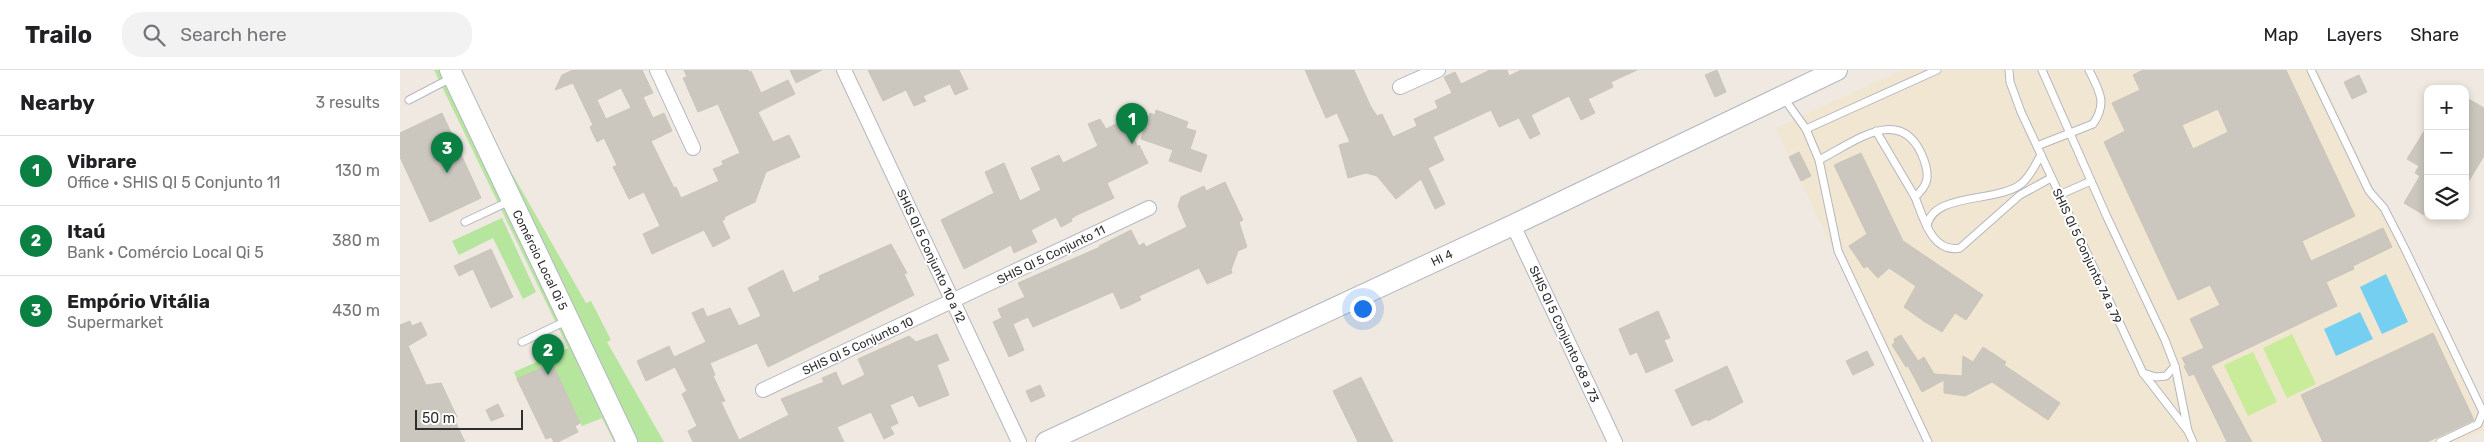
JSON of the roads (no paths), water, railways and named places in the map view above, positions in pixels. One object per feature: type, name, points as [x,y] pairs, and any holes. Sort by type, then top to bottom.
[{"type":"street","points":[[657,70],[693,148]]},
{"type":"street","name":"SHIS QI 5 Conjunto 10 a 12","points":[[844,70],[1019,442]]},
{"type":"street","points":[[1400,87],[1438,70]]},
{"type":"street","name":"HI 4","points":[[1046,442],[1513,225],[1837,70]]},
{"type":"street","name":"Comércio Local Qi 5","points":[[452,74],[625,441]]},
{"type":"street","name":"SHIS QI 5 Conjunto 11","points":[[953,302],[1150,208]]},
{"type":"street","name":"SHIS QI 5 Conjunto 68 a 73","points":[[1513,225],[1615,442]]},
{"type":"street","name":"SHIS QI 5 Conjunto 10","points":[[763,390],[953,302]]},
{"type":"lane","points":[[1806,129],[1937,70]]},
{"type":"lane","name":"SHIS QI 5 Conjunto 74 a 79","points":[[2008,70],[2010,82],[2051,178],[2142,373],[2188,431]]},
{"type":"lane","name":"SHIS QI 5 Conjunto 74 a 79","points":[[2042,70],[2165,340],[2175,366],[2188,431],[2193,442]]},
{"type":"lane","points":[[2037,146],[2093,124],[2102,106],[2089,70]]},
{"type":"lane","points":[[2311,70],[2369,191],[2384,208],[2401,241],[2483,412],[2478,424],[2440,442]]},
{"type":"lane","points":[[409,100],[452,74]]},
{"type":"lane","points":[[1782,96],[1806,129],[1819,160],[1838,252],[1928,442]]},
{"type":"lane","points":[[1819,160],[1876,131],[1892,128],[1901,130],[1912,137],[1928,170],[1928,179],[1924,189],[1915,198]]},
{"type":"lane","points":[[1876,131],[1915,198],[1927,227],[1936,241],[1952,249],[1960,248],[2020,195],[2051,178]]},
{"type":"lane","points":[[1927,227],[1928,219],[1933,211],[1955,202],[1985,197],[2014,188],[2029,174],[2041,155]]},
{"type":"lane","points":[[2059,195],[2091,181]]},
{"type":"lane","points":[[2014,188],[2020,195]]},
{"type":"lane","points":[[465,222],[512,200]]},
{"type":"lane","points":[[522,342],[569,320]]},
{"type":"lane","points":[[2142,373],[2156,377],[2166,376],[2175,366]]},
{"type":"water","points":[[2386,274],[2408,322],[2382,334],[2360,287]]},
{"type":"water","points":[[2360,312],[2373,339],[2336,356],[2324,329]]},
{"type":"place","name":"Vibrare","points":[[1132,144]]},
{"type":"place","name":"Empório Vitália","points":[[447,173]]},
{"type":"place","name":"Itaú","points":[[548,375]]}]
